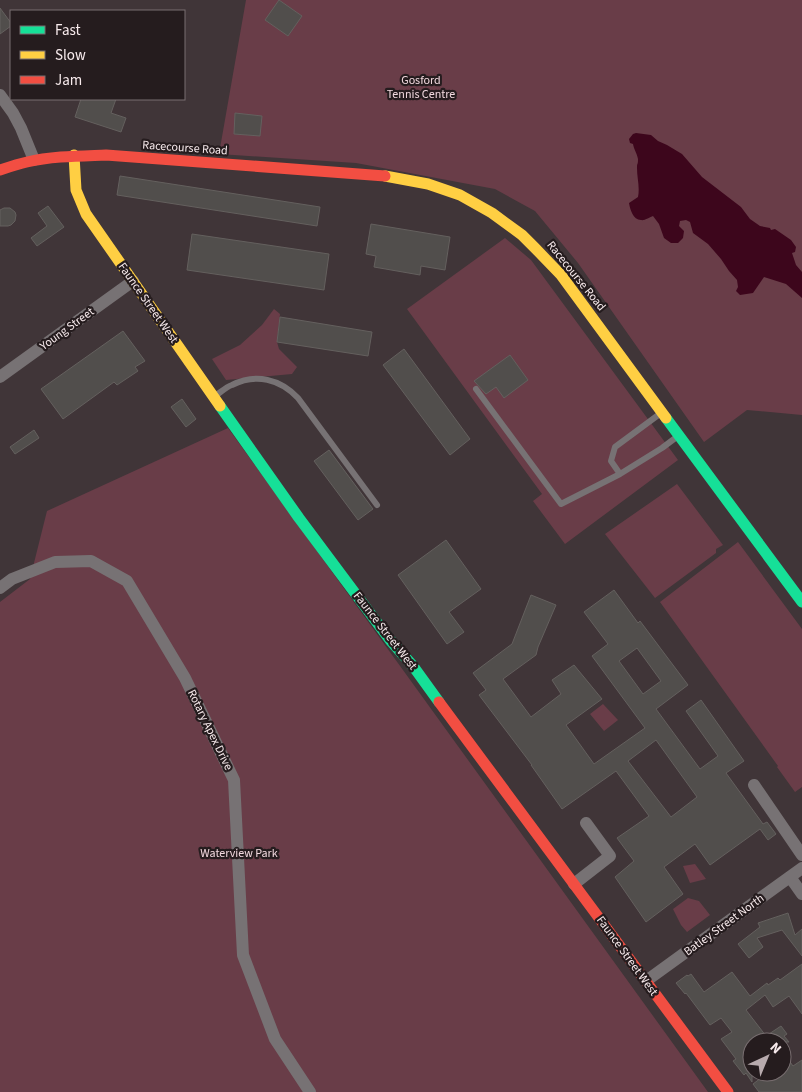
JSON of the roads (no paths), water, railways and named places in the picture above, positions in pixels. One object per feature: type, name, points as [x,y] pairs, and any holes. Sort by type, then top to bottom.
[{"type":"street","points":[[0,95],[21,128],[34,160]]},
{"type":"street","name":"Racecourse Road","points":[[0,170],[34,160],[74,155],[138,158],[386,176],[422,182],[474,201],[504,220],[546,257],[802,602]]},
{"type":"street","name":"Faunce Street West","points":[[74,155],[75,181],[79,199],[86,214],[133,282],[299,518],[390,640],[413,666],[728,1092]]},
{"type":"street","name":"Young Street","points":[[0,377],[133,282]]},
{"type":"street","name":"Rotary Apex Drive","points":[[0,588],[12,579],[55,562],[92,561],[127,581],[180,670],[234,780],[242,955],[275,1039],[310,1092]]},
{"type":"street","points":[[754,785],[802,855]]},
{"type":"street","points":[[574,884],[610,856],[586,823]]},
{"type":"street","name":"Batley Street North","points":[[646,981],[802,868]]},
{"type":"street","points":[[790,877],[802,894]]},
{"type":"lane","points":[[214,397],[231,385],[249,380],[268,380],[285,386],[298,398],[377,505]]},
{"type":"lane","points":[[476,389],[561,504],[620,474],[679,435]]},
{"type":"lane","points":[[620,474],[611,461],[614,447],[662,412]]},
{"type":"park label","name":"Gosford Tennis Centre","points":[[421,87]]},
{"type":"park label","name":"Waterview Park","points":[[239,853]]}]
